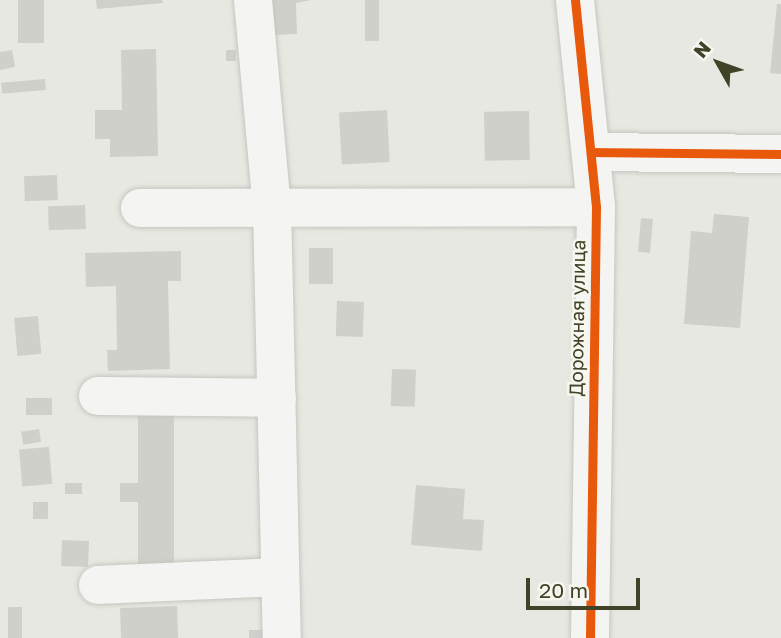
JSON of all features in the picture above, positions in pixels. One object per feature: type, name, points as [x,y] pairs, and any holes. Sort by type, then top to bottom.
[{"type":"street","points":[[253,0],[272,207],[282,638]]},
{"type":"street","name":"Дорожная улица","points":[[575,0],[596,207],[590,638]]},
{"type":"street","points":[[591,152],[781,154]]},
{"type":"street","points":[[140,208],[596,207]]},
{"type":"street","points":[[97,396],[277,398]]},
{"type":"street","points":[[98,585],[279,577]]},
{"type":"building","points":[[18,0],[44,0],[44,43],[18,43]]},
{"type":"building","points":[[96,0],[162,0],[163,3],[97,9]]},
{"type":"building","points":[[271,0],[311,0],[296,3],[297,34],[273,35]]},
{"type":"building","points":[[365,0],[379,0],[379,41],[365,41]]},
{"type":"building","points":[[777,4],[781,4],[781,74],[770,73]]},
{"type":"building","points":[[156,49],[158,156],[110,157],[110,139],[95,139],[95,110],[122,110],[121,50]]},
{"type":"building","points":[[12,50],[15,67],[0,70],[0,52]]},
{"type":"building","points":[[226,50],[236,50],[236,61],[226,61]]},
{"type":"building","points":[[45,79],[46,90],[2,94],[1,83]]},
{"type":"building","points":[[387,110],[390,162],[342,164],[339,113]]},
{"type":"building","points":[[529,111],[530,160],[485,161],[484,112]]},
{"type":"building","points":[[57,175],[58,200],[25,201],[24,176]]},
{"type":"building","points":[[85,205],[86,229],[49,230],[48,206]]},
{"type":"building","points":[[714,214],[749,217],[740,328],[684,324],[691,231],[712,233]]},
{"type":"building","points":[[641,218],[653,219],[650,253],[638,252]]},
{"type":"building","points":[[309,248],[333,248],[333,284],[309,284]]},
{"type":"building","points":[[181,251],[181,281],[168,281],[170,369],[108,371],[107,350],[117,350],[116,286],[86,287],[85,253]]},
{"type":"building","points":[[337,301],[364,302],[363,337],[336,336]]},
{"type":"building","points":[[38,316],[41,354],[17,356],[14,318]]},
{"type":"building","points":[[392,369],[416,370],[415,407],[391,406]]},
{"type":"building","points":[[26,398],[52,398],[52,415],[26,415]]},
{"type":"building","points":[[138,413],[174,413],[174,564],[138,564],[138,502],[120,502],[120,483],[138,483]]},
{"type":"building","points":[[39,429],[41,442],[23,445],[21,432]]},
{"type":"building","points":[[49,447],[52,484],[22,486],[19,450]]},
{"type":"building","points":[[65,483],[82,483],[82,494],[65,494]]},
{"type":"building","points":[[416,485],[465,489],[463,519],[484,520],[482,551],[411,545]]},
{"type":"building","points":[[33,502],[48,502],[48,519],[33,519]]},
{"type":"building","points":[[62,540],[89,541],[88,567],[61,566]]},
{"type":"building","points":[[177,606],[178,638],[121,638],[120,608]]},
{"type":"building","points":[[8,607],[22,607],[22,638],[8,638]]},
{"type":"building","points":[[249,630],[270,630],[270,638],[249,638]]},
{"type":"cycle path","points":[[575,0],[596,207],[590,638]]},
{"type":"cycle path","points":[[591,152],[781,154]]}]
